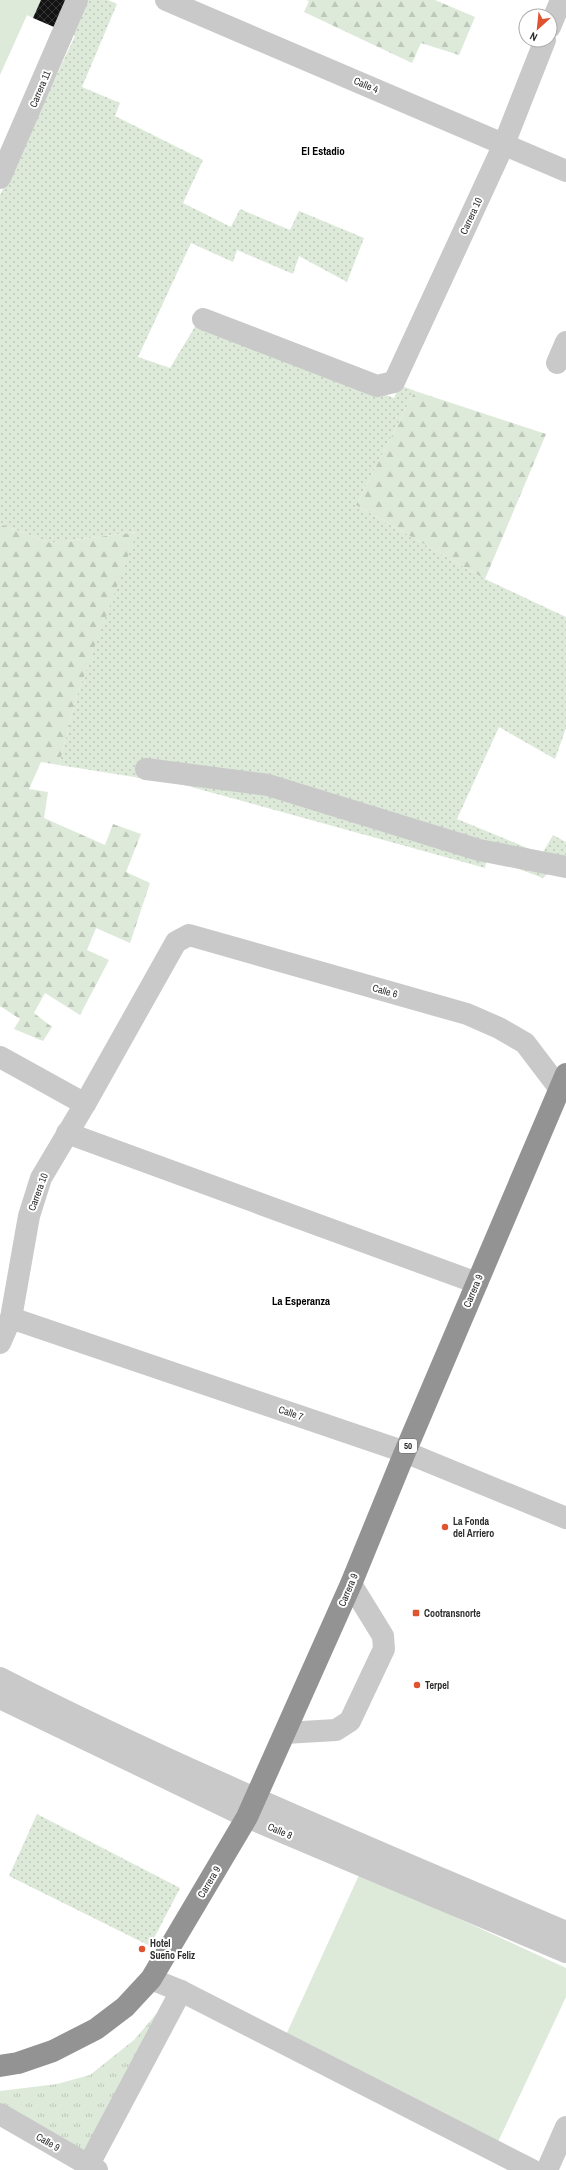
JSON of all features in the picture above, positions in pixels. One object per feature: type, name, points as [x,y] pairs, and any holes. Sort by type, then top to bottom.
[{"type":"highway","name":"Carrera 9","points":[[0,2066],[18,2063],[53,2051],[96,2029],[125,2007],[151,1979],[251,1807],[351,1584],[477,1282],[564,1085]]},
{"type":"street","name":"Carrera 11","points":[[0,178],[78,0]]},
{"type":"street","name":"Calle 4","points":[[166,0],[566,171]]},
{"type":"street","name":"Carrera 10","points":[[203,319],[377,386],[394,382],[504,144],[542,48]]},
{"type":"street","points":[[557,363],[566,342]]},
{"type":"street","points":[[146,769],[268,785],[479,850],[566,867]]},
{"type":"street","name":"Calle 6","points":[[180,938],[189,935],[467,1014],[498,1028],[524,1043],[564,1085]]},
{"type":"street","name":"Carrera 10","points":[[0,1343],[12,1318],[29,1216],[39,1184],[176,942],[180,938]]},
{"type":"street","points":[[0,1057],[85,1104]]},
{"type":"street","points":[[67,1133],[477,1282]]},
{"type":"street","name":"Calle 7","points":[[12,1318],[405,1452],[566,1518]]},
{"type":"street","points":[[285,1733],[336,1730],[350,1721],[384,1649],[382,1636],[351,1584]]},
{"type":"street","name":"Calle 8","points":[[0,1678],[251,1807],[566,1932]]},
{"type":"street","name":"Calle 8","points":[[0,1698],[251,1807],[566,1952]]},
{"type":"street","points":[[151,1979],[181,1991],[532,2170]]},
{"type":"street","points":[[93,2168],[181,1991]]},
{"type":"street","name":"Calle 9","points":[[0,2114],[93,2168]]},
{"type":"street","points":[[547,2170],[566,2127]]},
{"type":"green space","points":[[0,0],[41,0],[33,18],[27,15],[0,75]]},
{"type":"green space","points":[[76,0],[108,0],[117,4],[82,87],[120,103],[115,116],[203,160],[183,203],[231,227],[240,209],[290,230],[299,211],[364,238],[347,282],[299,256],[293,274],[237,250],[233,262],[191,243],[138,357],[170,368],[196,325],[394,398],[400,385],[415,391],[356,505],[485,579],[566,617],[566,728],[555,759],[499,727],[457,819],[542,854],[553,835],[566,842],[566,873],[552,869],[543,878],[487,857],[485,868],[184,785],[59,765],[76,698],[136,532],[51,543],[0,524],[0,195],[75,36],[61,30]]},
{"type":"green space","points":[[306,0],[435,0],[475,17],[459,55],[421,43],[412,63],[304,12],[309,1]]},
{"type":"green space","points":[[415,391],[546,434],[485,579],[356,505]]},
{"type":"green space","points":[[0,524],[51,543],[137,532],[76,698],[59,765],[41,762],[29,789],[48,792],[44,818],[105,845],[113,824],[141,834],[126,872],[150,883],[130,943],[96,928],[87,950],[109,960],[80,1015],[45,993],[34,1013],[52,1027],[43,1041],[14,1029],[20,1019],[0,1006]]},
{"type":"green space","points":[[37,1814],[180,1888],[150,1946],[9,1876]]},
{"type":"green space","points":[[360,1873],[566,1968],[566,1997],[497,2144],[285,2037]]},
{"type":"green space","points":[[174,1993],[86,2158],[0,2110],[0,2091],[57,2084],[90,2075],[134,2040]]},
{"type":"building","points":[[41,0],[76,0],[61,30],[33,18]]},
{"type":"place","name":"La Fonda del Arriero","points":[[445,1527]]},
{"type":"place","name":"Cootransnorte","points":[[416,1613]]},
{"type":"place","name":"Terpel","points":[[417,1685]]},
{"type":"place","name":"Hotel Sueño Feliz","points":[[142,1949]]},
{"type":"district","name":"El Estadio","points":[[323,151]]},
{"type":"district","name":"La Esperanza","points":[[301,1301]]}]
